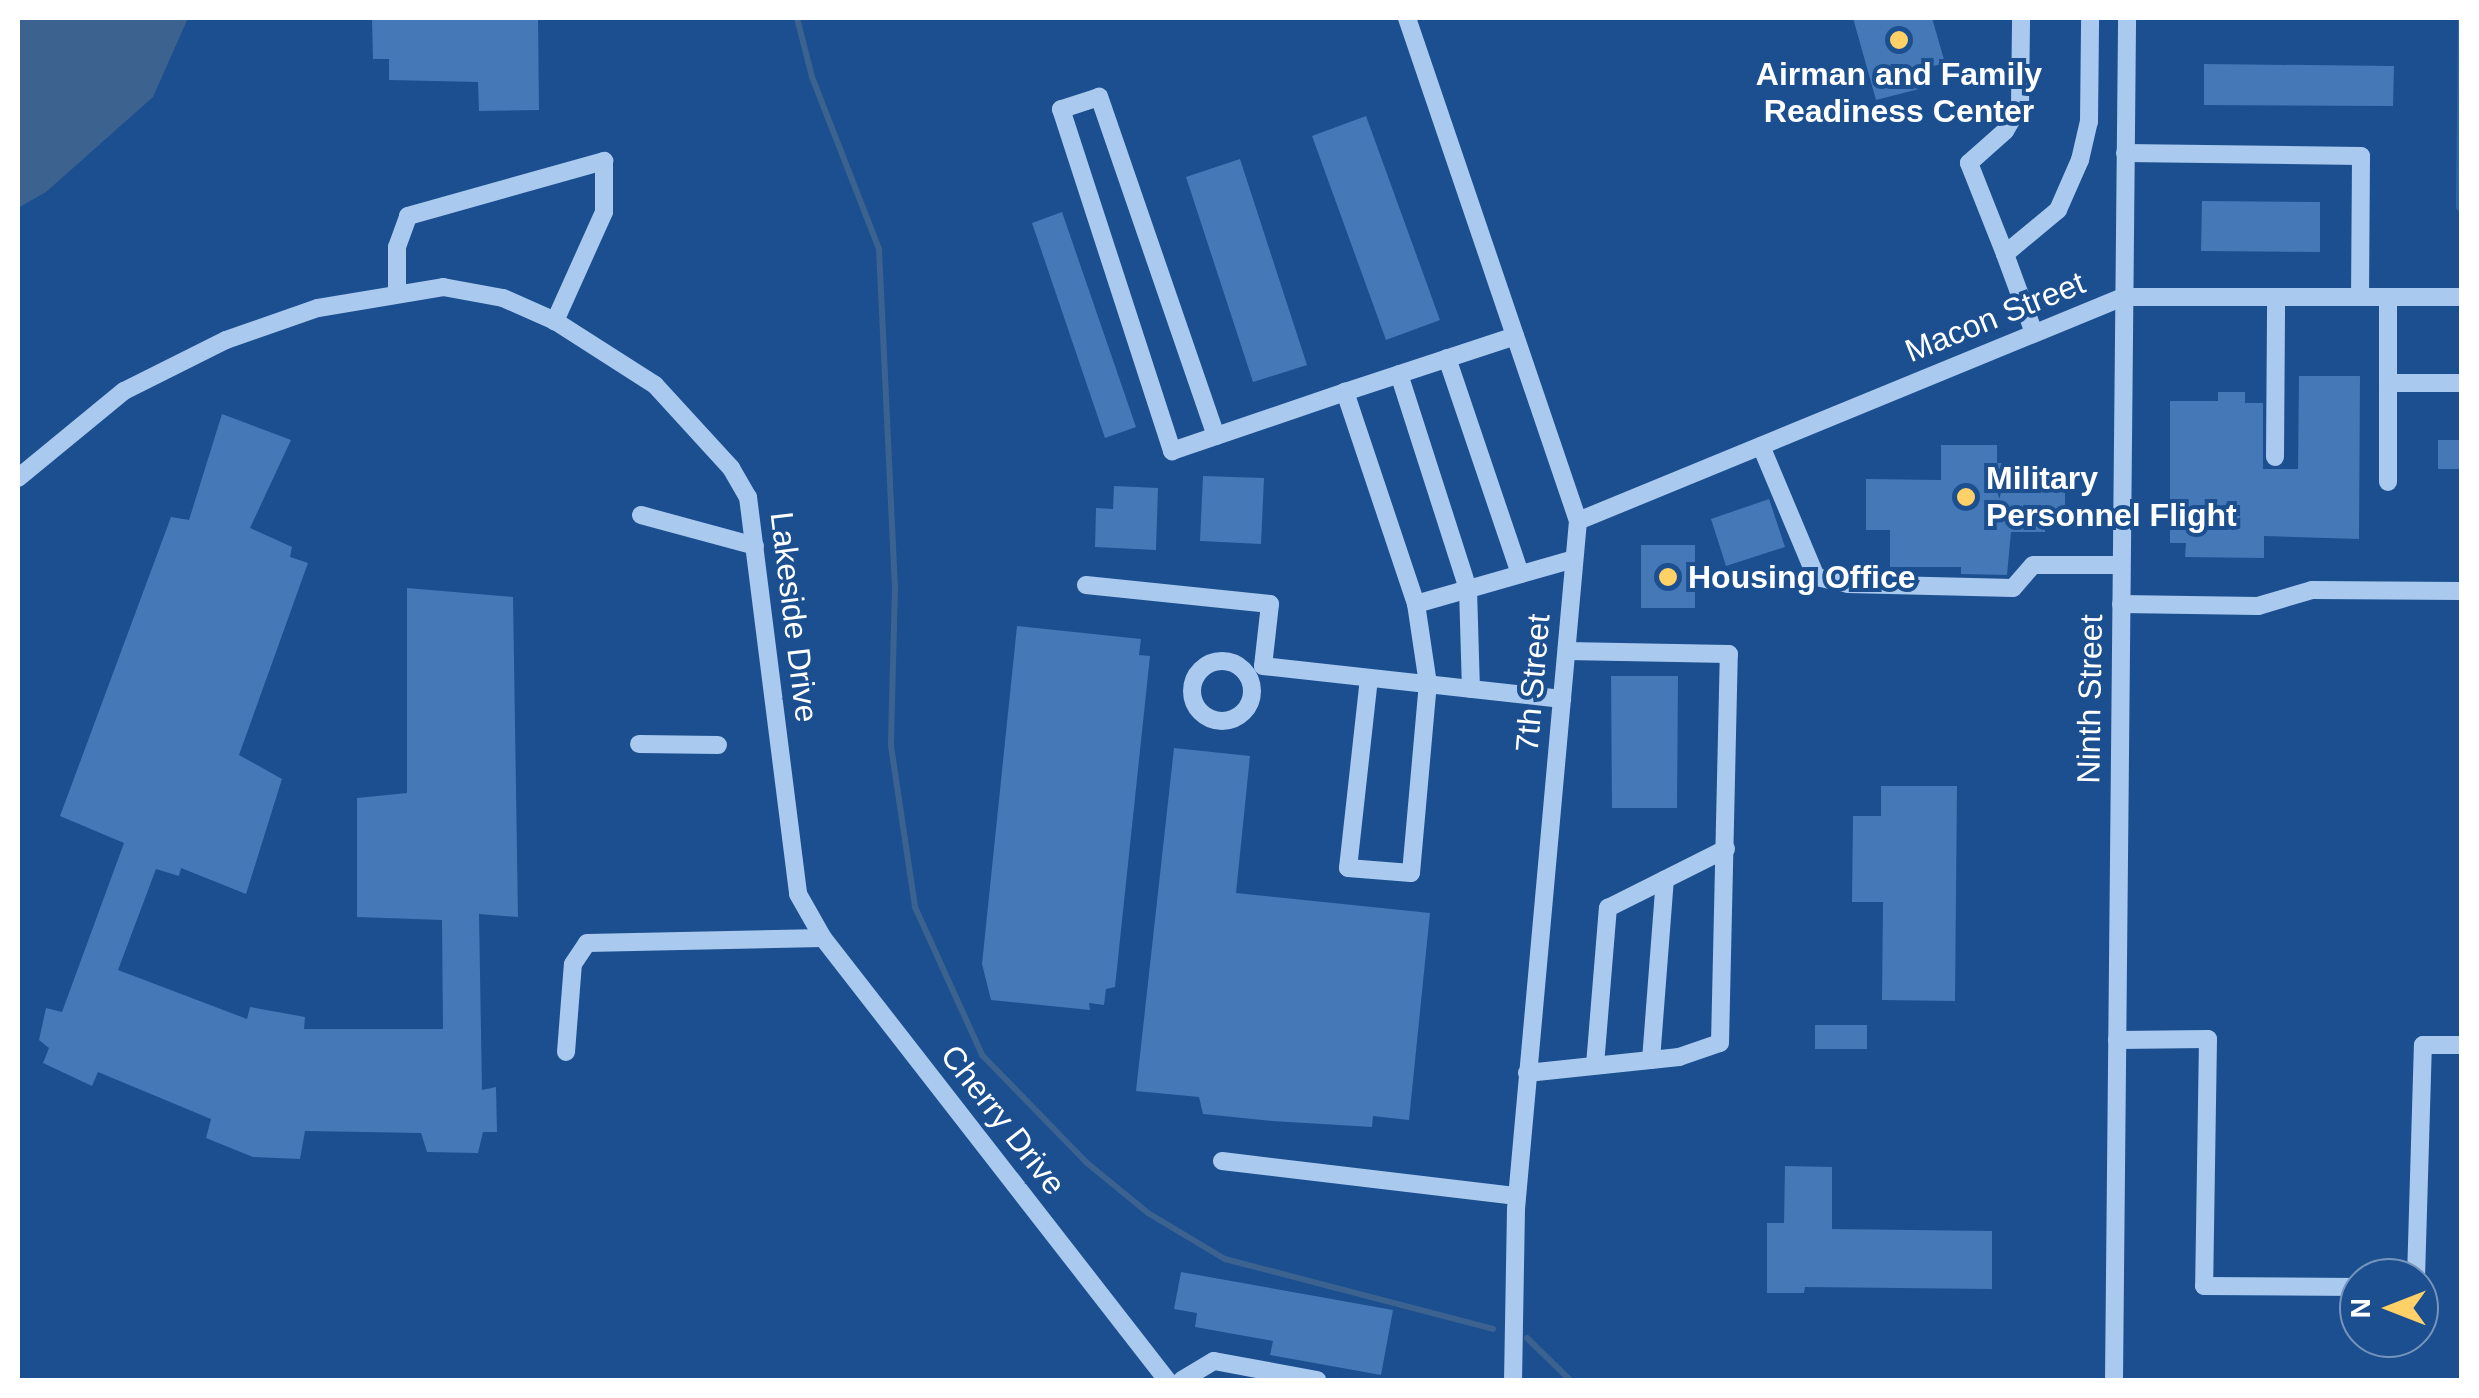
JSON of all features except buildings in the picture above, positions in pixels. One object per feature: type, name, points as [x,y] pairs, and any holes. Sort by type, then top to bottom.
[{"type":"street","name":"7th Street","points":[[1407,18],[1578,521],[1517,1196],[1513,1380]]},
{"type":"street","points":[[2022,18],[2020,105],[2005,131],[1969,163],[2034,334]]},
{"type":"street","points":[[2006,254],[2058,210],[2080,160],[2089,122],[2090,18]]},
{"type":"street","name":"Ninth Street","points":[[2114,1380],[2127,18]]},
{"type":"street","points":[[1216,436],[1099,97],[1061,109],[1172,451],[1515,336]]},
{"type":"street","points":[[2125,153],[2361,156],[2360,297]]},
{"type":"street","points":[[397,290],[397,246],[408,216],[604,161],[604,212],[556,321]]},
{"type":"street","name":"Lakeside Drive","points":[[18,478],[124,391],[226,340],[331,304],[397,290],[444,286],[502,298],[556,321],[655,385],[731,468],[748,497],[798,894],[822,938]]},
{"type":"street","name":"Macon Street","points":[[1578,521],[2123,297],[2462,297]]},
{"type":"street","points":[[2275,457],[2276,297]]},
{"type":"street","points":[[2388,297],[2388,482]]},
{"type":"street","points":[[1447,358],[1520,574]]},
{"type":"street","points":[[1399,374],[1468,589],[1472,689]]},
{"type":"street","points":[[2388,383],[2462,382]]},
{"type":"street","points":[[1345,392],[1416,604],[1428,684],[1410,873],[1348,868],[1369,678]]},
{"type":"street","points":[[1761,446],[1816,577],[1848,584],[2013,588],[2033,566],[2121,566]]},
{"type":"street","points":[[640,516],[755,546]]},
{"type":"street","points":[[1416,604],[1574,559]]},
{"type":"street","points":[[1086,585],[1270,604],[1255,671],[1369,678],[1562,699]]},
{"type":"street","points":[[2120,604],[2258,606],[2312,590],[2462,591]]},
{"type":"street","points":[[1527,1072],[1652,1060],[1720,1043],[1730,654],[1567,652]]},
{"type":"street","points":[[640,744],[718,744]]},
{"type":"street","points":[[1595,1066],[1608,908],[1726,850]]},
{"type":"street","points":[[1652,1060],[1665,880]]},
{"type":"street","points":[[566,1052],[572,964],[587,944],[771,944],[822,938]]},
{"type":"street","name":"Cherry Drive","points":[[822,938],[1168,1380]]},
{"type":"street","points":[[2117,1040],[2208,1038],[2204,1286],[2339,1287]]},
{"type":"street","points":[[2417,1258],[2423,1045],[2462,1045]]},
{"type":"street","points":[[1222,1161],[1517,1196]]},
{"type":"street","points":[[1182,1380],[1214,1361],[1317,1380]]},
{"type":"shaded area","points":[[18,18],[188,18],[153,97],[46,192],[18,208]]},
{"type":"shaded area","points":[[2458,18],[2462,18],[2461,214],[2456,208]]},
{"type":"waterway","points":[[797,18],[812,77],[879,249],[895,588],[891,746],[915,907],[982,1055],[1087,1163],[1148,1213],[1225,1259],[1493,1329]]},
{"type":"waterway","points":[[1527,1338],[1570,1380]]},
{"type":"place","name":"Airman and Family Readiness Center","points":[[1899,40]]},
{"type":"place","name":"Military Personnel Flight","points":[[1966,497]]},
{"type":"place","name":"Housing Office","points":[[1668,577]]}]
